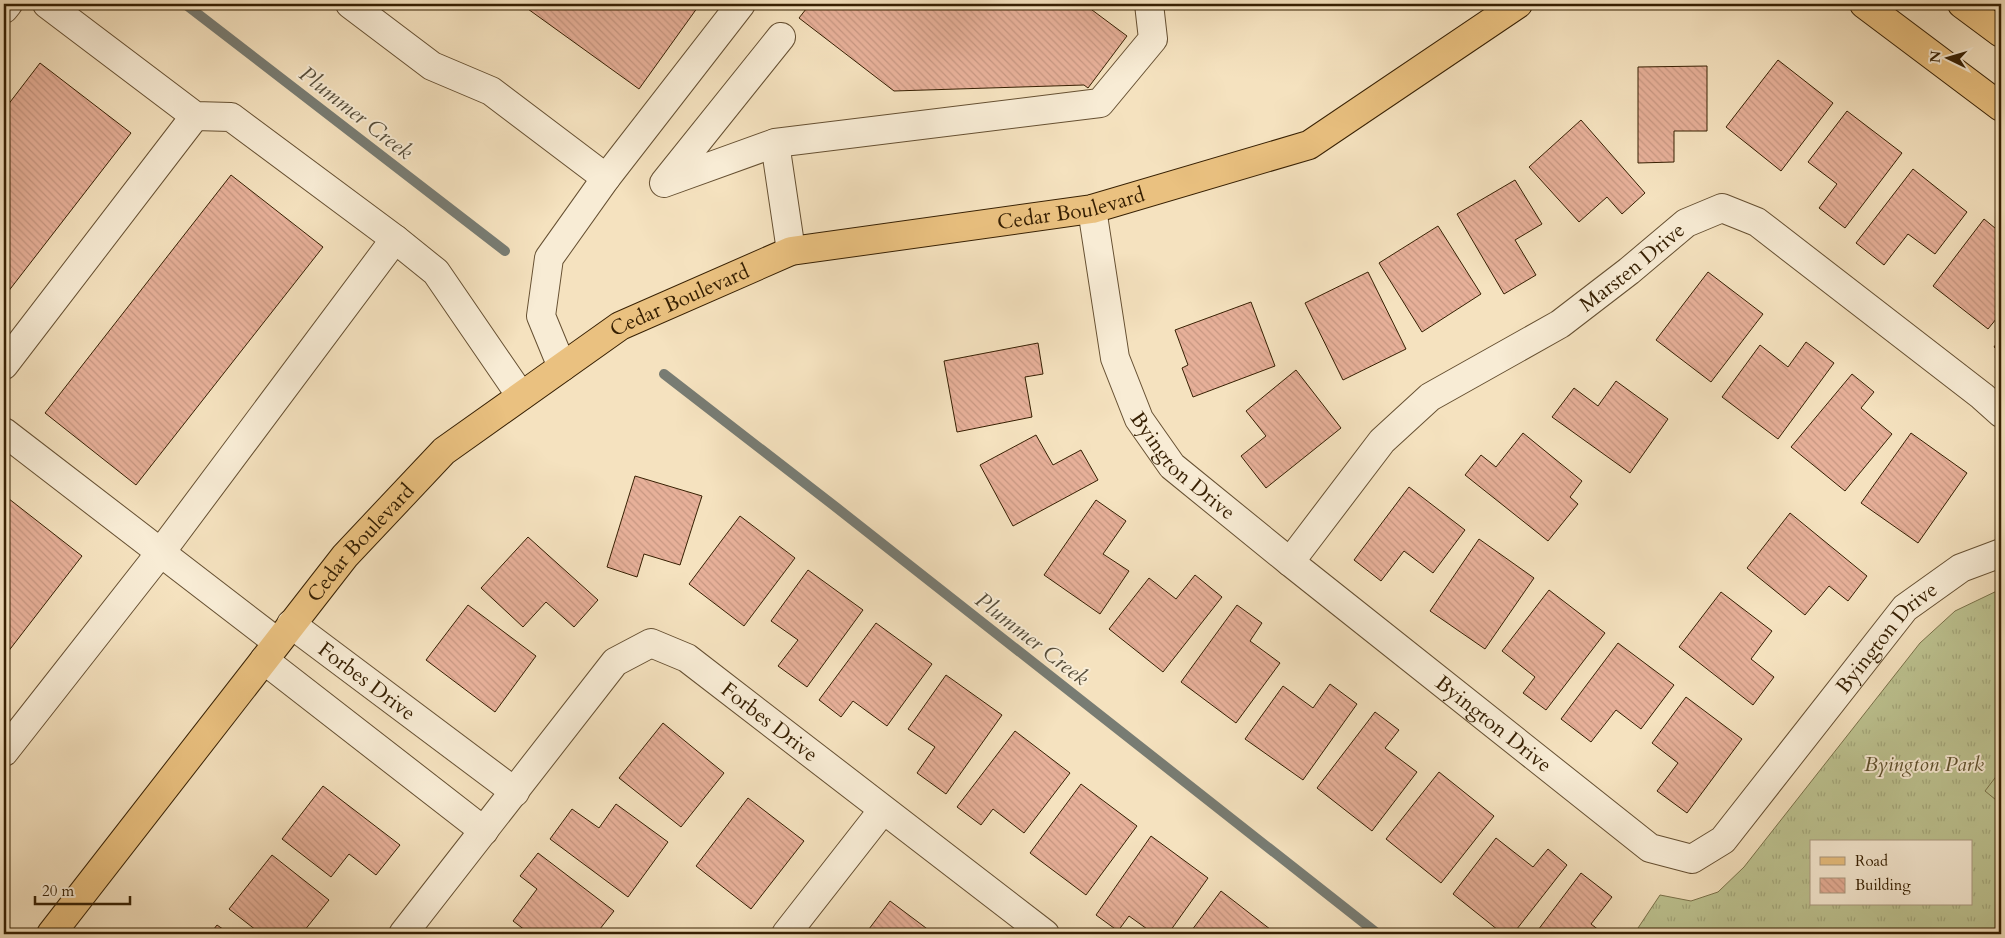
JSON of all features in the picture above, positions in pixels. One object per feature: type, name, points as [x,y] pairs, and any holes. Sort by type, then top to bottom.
[{"type":"main road","name":"Cedar Boulevard","points":[[50,934],[345,556],[444,451],[620,326],[791,251],[1092,209],[1309,145],[1518,4]]},
{"type":"main road","points":[[1864,4],[2001,107]]},
{"type":"main road","points":[[1962,4],[2001,33]]},
{"type":"street","points":[[4,9],[8,4]]},
{"type":"street","points":[[47,4],[195,116],[230,117],[395,239],[436,272],[521,396]]},
{"type":"street","points":[[350,4],[432,66],[491,91],[606,178]]},
{"type":"street","points":[[562,367],[541,316],[549,258],[606,178],[741,4]]},
{"type":"street","points":[[781,36],[664,183],[775,143],[1100,103],[1153,39],[1149,4]]},
{"type":"street","points":[[4,365],[195,116]]},
{"type":"street","points":[[775,143],[791,251]]},
{"type":"street","name":"Marsten Drive","points":[[1290,562],[1382,441],[1430,397],[1560,324],[1629,271],[1686,223],[1722,208],[1757,222],[1982,396],[2001,414]]},
{"type":"street","name":"Byington Drive","points":[[1092,209],[1115,358],[1139,419],[1172,466],[1650,848],[1692,859],[1723,840],[1905,608],[1961,568],[2001,553]]},
{"type":"street","points":[[4,752],[161,552],[395,239]]},
{"type":"street","points":[[4,432],[277,642],[484,831]]},
{"type":"street","name":"Forbes Drive","points":[[277,642],[514,792]]},
{"type":"street","name":"Forbes Drive","points":[[403,934],[615,662],[651,643],[687,658],[1045,934]]},
{"type":"street","points":[[786,934],[883,810]]},
{"type":"green space","name":"Byington Park","points":[[2001,589],[2001,934],[1634,934],[1660,895],[1691,901],[1718,892],[1744,867],[1920,643],[1955,611]]},
{"type":"green space","points":[[2001,770],[2001,804],[1985,791]]},
{"type":"building","points":[[521,4],[700,4],[639,89]]},
{"type":"building","points":[[810,4],[1084,4],[1127,36],[1088,88],[1084,85],[894,91],[799,18]]},
{"type":"building","points":[[1778,60],[1833,103],[1781,171],[1726,127]]},
{"type":"building","points":[[40,63],[131,133],[4,297],[4,110]]},
{"type":"building","points":[[1707,66],[1707,131],[1674,131],[1674,162],[1638,163],[1638,67]]},
{"type":"building","points":[[1847,111],[1902,153],[1845,228],[1819,208],[1837,184],[1808,162]]},
{"type":"building","points":[[1581,120],[1645,193],[1622,214],[1607,197],[1579,222],[1529,167]]},
{"type":"building","points":[[1913,169],[1967,212],[1935,254],[1908,234],[1884,265],[1856,243]]},
{"type":"building","points":[[231,175],[323,247],[136,485],[45,413]]},
{"type":"building","points":[[1515,180],[1542,224],[1515,240],[1536,275],[1504,294],[1457,214]]},
{"type":"building","points":[[1984,219],[2001,233],[2001,313],[1988,329],[1933,286]]},
{"type":"building","points":[[1438,226],[1481,294],[1422,332],[1379,263]]},
{"type":"building","points":[[1368,272],[1406,349],[1343,380],[1305,303]]},
{"type":"building","points":[[1708,272],[1763,314],[1711,382],[1656,340]]},
{"type":"building","points":[[1251,302],[1275,366],[1193,397],[1182,368],[1188,365],[1175,330]]},
{"type":"building","points":[[2001,337],[2001,352],[1994,347]]},
{"type":"building","points":[[1806,342],[1834,363],[1778,439],[1722,397],[1760,345],[1788,367]]},
{"type":"building","points":[[1038,343],[1043,374],[1025,377],[1032,417],[957,432],[944,361]]},
{"type":"building","points":[[1296,370],[1341,428],[1266,488],[1241,456],[1266,436],[1246,411]]},
{"type":"building","points":[[1852,374],[1874,392],[1861,408],[1892,434],[1845,491],[1791,447]]},
{"type":"building","points":[[1616,381],[1668,419],[1630,473],[1552,417],[1574,388],[1598,406]]},
{"type":"building","points":[[1523,433],[1582,481],[1570,497],[1578,504],[1548,541],[1465,475],[1481,455],[1496,467]]},
{"type":"building","points":[[1911,433],[1967,473],[1918,543],[1861,503]]},
{"type":"building","points":[[1036,435],[1053,465],[1081,450],[1098,480],[1013,526],[980,465]]},
{"type":"building","points":[[635,476],[702,496],[680,565],[644,554],[637,577],[607,567]]},
{"type":"building","points":[[1409,487],[1465,530],[1433,573],[1404,551],[1381,581],[1354,560]]},
{"type":"building","points":[[4,495],[82,556],[4,657]]},
{"type":"building","points":[[1096,500],[1126,521],[1103,554],[1129,571],[1100,614],[1044,575]]},
{"type":"building","points":[[1790,513],[1867,576],[1848,601],[1829,586],[1805,615],[1747,568]]},
{"type":"building","points":[[740,516],[795,558],[744,626],[689,584]]},
{"type":"building","points":[[528,537],[598,600],[574,627],[546,602],[523,627],[481,588]]},
{"type":"building","points":[[1479,539],[1534,578],[1485,649],[1430,611]]},
{"type":"building","points":[[808,570],[863,610],[807,687],[778,666],[798,640],[771,621]]},
{"type":"building","points":[[1195,575],[1222,597],[1163,672],[1109,629],[1149,578],[1176,599]]},
{"type":"building","points":[[1549,590],[1605,633],[1546,710],[1523,693],[1535,677],[1502,651]]},
{"type":"building","points":[[1721,592],[1772,631],[1751,659],[1774,677],[1753,705],[1679,647]]},
{"type":"building","points":[[468,605],[536,656],[495,712],[426,660]]},
{"type":"building","points":[[1237,605],[1262,623],[1250,641],[1280,663],[1236,723],[1181,682]]},
{"type":"building","points":[[876,623],[932,664],[887,726],[853,701],[841,717],[819,700]]},
{"type":"building","points":[[1618,643],[1674,685],[1641,729],[1616,710],[1591,742],[1561,719]]},
{"type":"building","points":[[946,675],[1002,715],[946,794],[917,773],[935,747],[908,729]]},
{"type":"building","points":[[1330,684],[1357,704],[1303,780],[1245,739],[1283,686],[1313,708]]},
{"type":"building","points":[[1686,697],[1742,739],[1687,813],[1657,791],[1678,763],[1652,743]]},
{"type":"building","points":[[1375,712],[1399,730],[1385,748],[1417,772],[1372,831],[1317,788]]},
{"type":"building","points":[[663,723],[724,773],[681,827],[619,778]]},
{"type":"building","points":[[1015,731],[1070,773],[1024,833],[993,809],[981,825],[957,807]]},
{"type":"building","points":[[1439,772],[1494,816],[1441,883],[1386,839]]},
{"type":"building","points":[[1081,784],[1137,826],[1086,895],[1030,853]]},
{"type":"building","points":[[323,786],[400,845],[376,875],[349,854],[331,877],[282,839]]},
{"type":"building","points":[[748,798],[804,841],[751,909],[696,866]]},
{"type":"building","points":[[616,804],[668,842],[628,897],[550,839],[572,809],[599,828]]},
{"type":"building","points":[[1151,836],[1208,878],[1168,934],[1154,934],[1129,916],[1118,931],[1096,915]]},
{"type":"building","points":[[1496,838],[1533,867],[1548,849],[1567,865],[1513,934],[1503,934],[1453,894]]},
{"type":"building","points":[[538,853],[614,911],[596,934],[530,934],[513,921],[537,889],[520,876]]},
{"type":"building","points":[[272,855],[329,900],[304,931],[307,934],[261,934],[229,909]]},
{"type":"building","points":[[1581,873],[1612,897],[1591,924],[1604,934],[1535,934]]},
{"type":"building","points":[[1221,891],[1275,933],[1189,934]]},
{"type":"building","points":[[890,901],[934,934],[876,934],[869,929]]},
{"type":"building","points":[[217,925],[230,934],[210,934]]},
{"type":"waterway","name":"Plummer Creek","points":[[185,4],[505,251]]},
{"type":"waterway","name":"Plummer Creek","points":[[664,374],[1378,934]]}]
